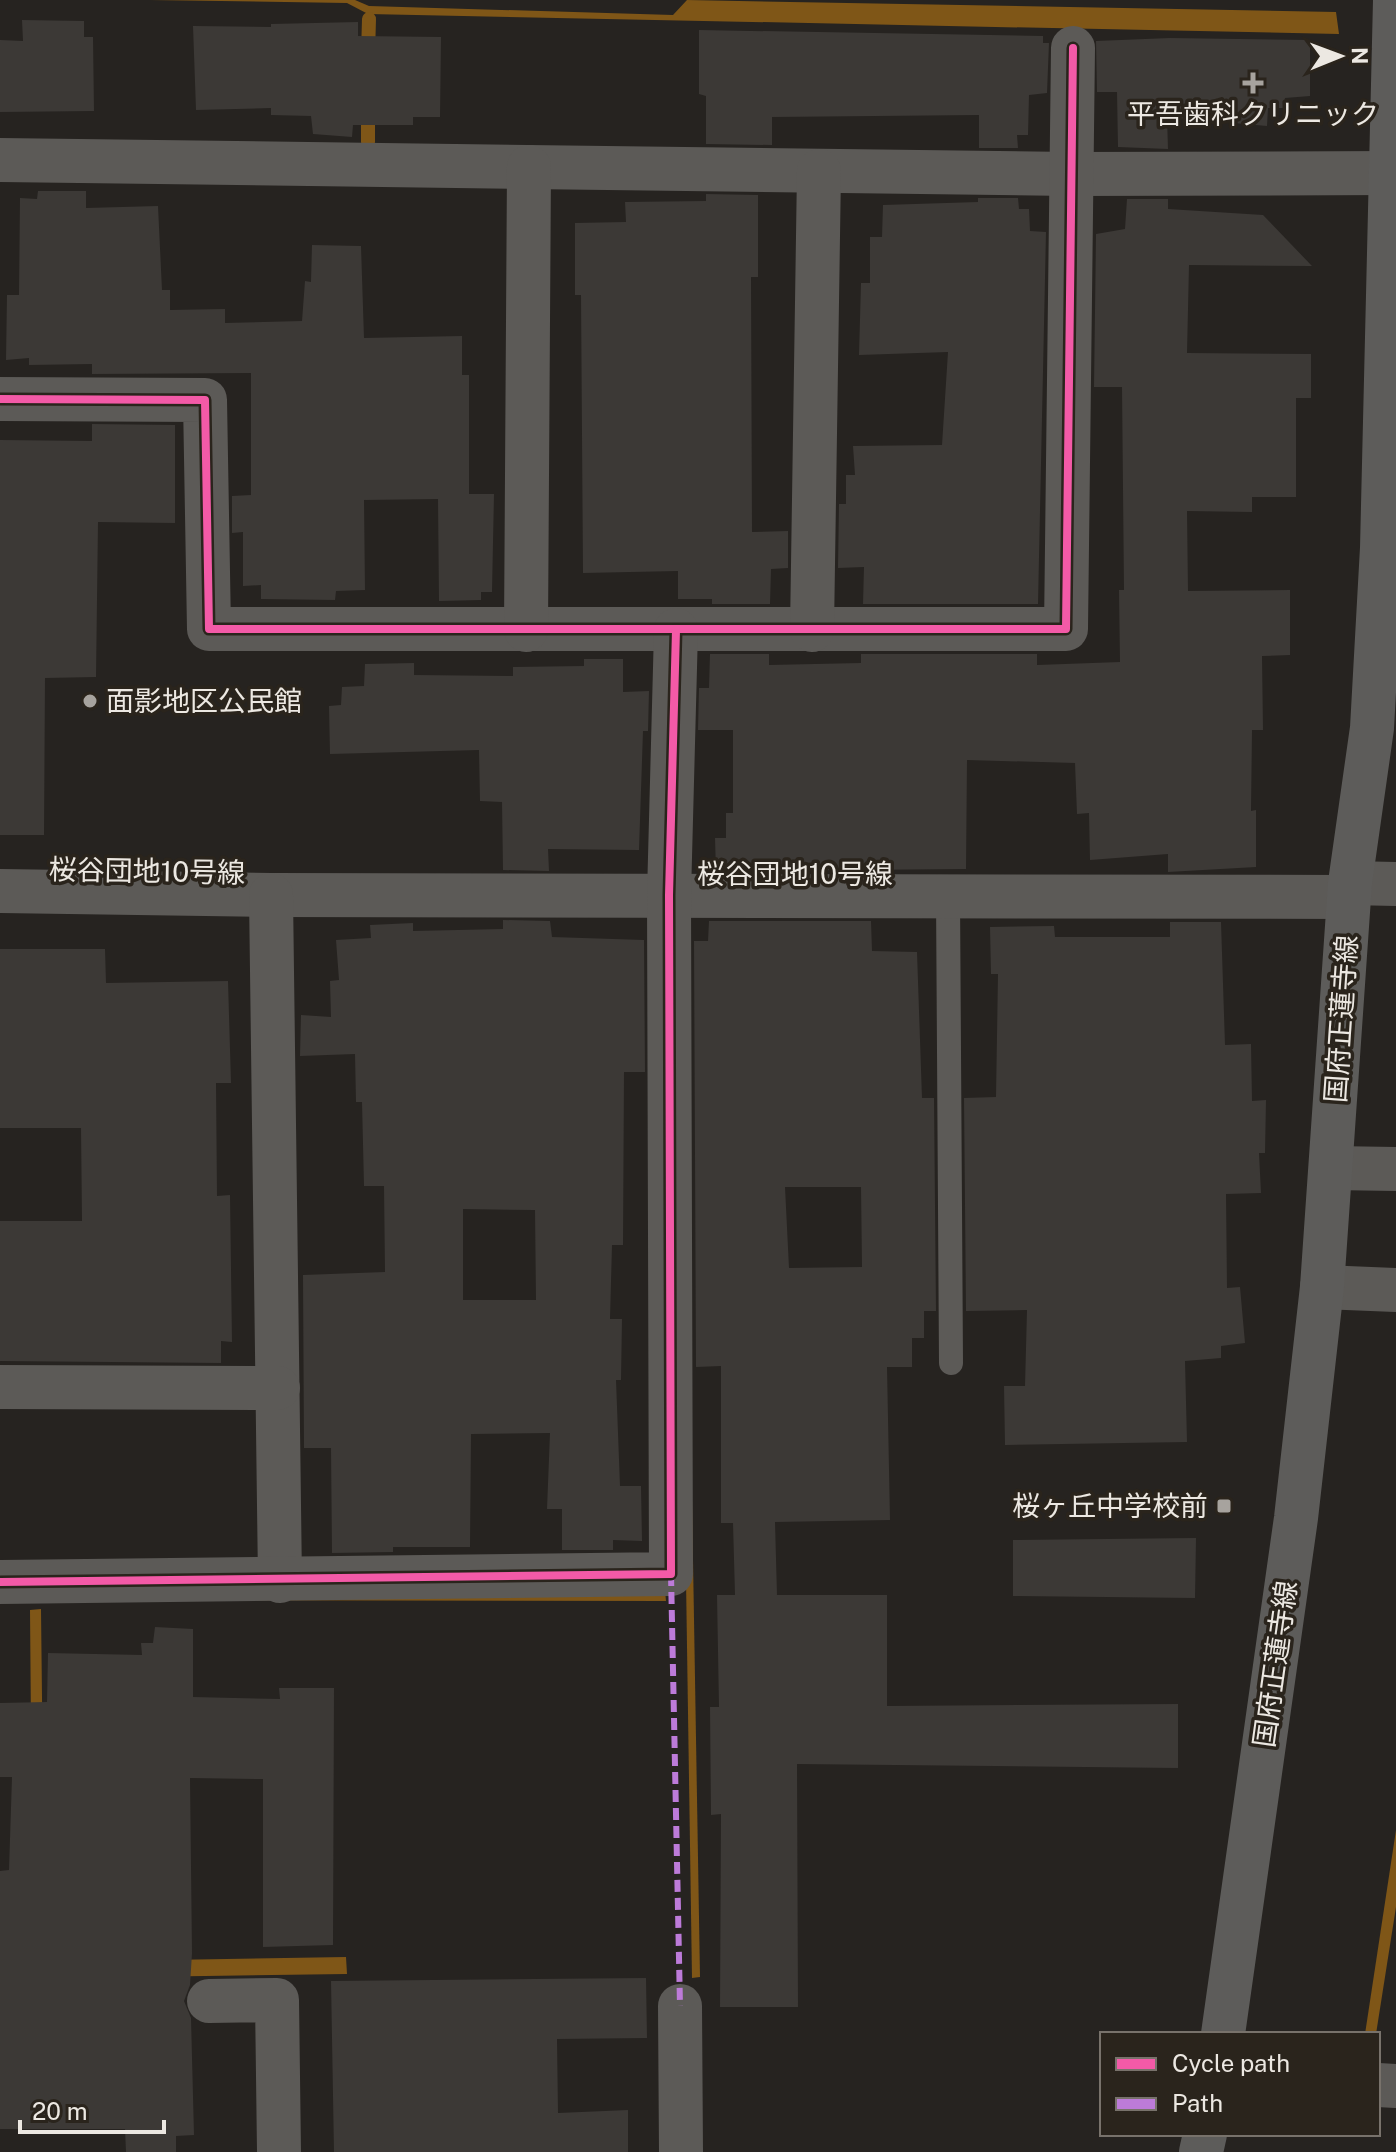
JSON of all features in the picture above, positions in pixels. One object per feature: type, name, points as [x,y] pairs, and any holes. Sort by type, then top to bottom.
[{"type":"main road","name":"国府正蓮寺線","points":[[1223,2032],[1296,1518],[1322,1287],[1349,890],[1384,728],[1395,0]]},
{"type":"street","points":[[0,399],[205,400],[209,629],[1066,629],[1073,48]]},
{"type":"street","points":[[0,160],[1071,174],[1394,173]]},
{"type":"street","points":[[526,630],[529,167]]},
{"type":"street","points":[[812,630],[819,171]]},
{"type":"street","points":[[0,1582],[671,1574],[669,895],[676,630]]},
{"type":"street","name":"桜谷団地10号線","points":[[0,891],[271,895],[948,896],[1349,890],[1396,884]]},
{"type":"street","points":[[271,895],[280,1581]]},
{"type":"street","points":[[1332,1168],[1396,1169]]},
{"type":"street","points":[[1322,1287],[1396,1290]]},
{"type":"street","points":[[0,1387],[278,1388]]},
{"type":"street","points":[[209,2001],[277,2000],[279,2152]]},
{"type":"street","points":[[680,2006],[681,2152]]},
{"type":"lane","points":[[948,896],[951,1363]]},
{"type":"shaded area","points":[[150,0],[355,0],[369,6],[673,15],[687,0],[1336,12],[1339,34],[368,14],[347,3]]},
{"type":"shaded area","points":[[683,1380],[690,1380],[700,1977],[692,1978]]},
{"type":"shaded area","points":[[665,1591],[666,1601],[187,1600]]},
{"type":"shaded area","points":[[41,1609],[45,1962],[346,1957],[347,1974],[0,1979],[0,1964],[33,1963],[30,1610]]},
{"type":"shaded area","points":[[1396,1830],[1396,1907],[1376,2032],[1365,2032]]},
{"type":"building","points":[[22,20],[84,21],[84,37],[93,37],[94,111],[0,112],[0,40],[23,41]]},
{"type":"building","points":[[358,22],[358,36],[441,37],[440,117],[413,117],[413,125],[353,125],[352,137],[313,134],[311,116],[271,115],[271,108],[196,110],[193,26],[271,27],[271,24]]},
{"type":"building","points":[[699,30],[1043,36],[1043,43],[1049,43],[1047,93],[1029,95],[1028,135],[1017,135],[1018,148],[979,148],[979,115],[772,117],[772,145],[706,144],[706,96],[699,94]]},
{"type":"building","points":[[1170,38],[1310,40],[1310,96],[1285,98],[1283,108],[1268,108],[1267,126],[1167,117],[1168,149],[1118,147],[1117,92],[1097,92],[1096,41]]},
{"type":"building","points":[[38,191],[86,191],[86,208],[158,206],[162,290],[170,290],[170,310],[225,309],[225,323],[302,321],[305,281],[311,282],[312,245],[361,246],[364,338],[462,336],[462,375],[469,375],[469,494],[494,494],[492,592],[481,592],[481,600],[439,601],[438,499],[364,500],[365,590],[336,591],[335,600],[261,599],[261,585],[243,586],[243,532],[232,533],[232,496],[251,495],[251,373],[92,374],[92,364],[29,365],[29,358],[6,360],[7,295],[19,295],[20,198],[37,199]]},
{"type":"building","points":[[706,194],[758,195],[758,277],[751,277],[752,532],[788,531],[788,568],[771,569],[770,604],[712,604],[712,599],[678,599],[678,571],[583,573],[581,295],[575,295],[575,223],[626,222],[625,202],[706,201]]},
{"type":"building","points":[[978,198],[1018,198],[1019,209],[1029,209],[1030,231],[1046,232],[1038,604],[863,604],[864,567],[838,568],[839,504],[846,504],[846,475],[855,475],[853,446],[942,445],[948,352],[859,355],[861,283],[870,283],[870,237],[882,237],[883,205],[978,202]]},
{"type":"building","points":[[1127,199],[1168,199],[1168,209],[1263,215],[1312,266],[1189,265],[1187,353],[1311,354],[1311,398],[1296,398],[1296,497],[1252,497],[1252,512],[1187,511],[1188,591],[1290,590],[1290,655],[1262,656],[1263,730],[1252,730],[1251,811],[1256,810],[1256,867],[1168,872],[1168,854],[1090,860],[1089,813],[1077,814],[1075,763],[967,760],[966,869],[716,871],[715,838],[726,838],[726,813],[733,813],[733,730],[698,730],[699,688],[709,688],[710,654],[769,654],[769,665],[861,663],[861,654],[1037,654],[1037,665],[1120,662],[1119,590],[1124,590],[1122,387],[1094,387],[1096,234],[1125,229]]},
{"type":"building","points":[[92,424],[175,425],[175,523],[98,522],[96,677],[45,678],[44,835],[0,835],[0,440],[92,441]]},
{"type":"building","points":[[584,659],[623,659],[623,692],[649,691],[648,731],[643,731],[639,850],[548,849],[549,871],[503,870],[502,802],[480,801],[479,750],[330,754],[329,706],[341,705],[342,687],[364,686],[365,664],[414,663],[414,675],[513,676],[513,667],[584,666]]},
{"type":"building","points":[[503,920],[550,921],[552,937],[644,940],[645,1072],[624,1072],[623,1245],[612,1245],[610,1319],[622,1319],[621,1380],[616,1380],[620,1486],[641,1486],[642,1541],[613,1540],[613,1550],[562,1550],[562,1509],[547,1509],[550,1433],[471,1434],[470,1547],[393,1547],[393,1552],[332,1553],[331,1448],[304,1448],[303,1275],[385,1272],[384,1186],[364,1186],[362,1102],[356,1102],[355,1054],[300,1056],[301,1015],[331,1017],[330,981],[339,980],[336,940],[371,938],[370,925],[413,923],[413,931],[503,929]],"holes":[[[463,1209],[535,1210],[536,1300],[463,1300]]]},
{"type":"building","points":[[709,921],[871,921],[872,951],[917,952],[922,1098],[934,1098],[936,1311],[924,1311],[924,1338],[912,1338],[912,1367],[887,1367],[890,1520],[775,1522],[777,1595],[887,1595],[887,1706],[1178,1704],[1178,1768],[797,1764],[798,2007],[720,2007],[721,1814],[711,1815],[710,1707],[719,1707],[717,1595],[735,1595],[733,1523],[721,1523],[721,1366],[696,1367],[694,941],[708,941]],"holes":[[[785,1187],[861,1187],[862,1267],[789,1268]]]},
{"type":"building","points":[[1170,922],[1221,922],[1225,1045],[1251,1044],[1252,1101],[1266,1100],[1265,1153],[1259,1153],[1261,1193],[1226,1194],[1227,1288],[1240,1287],[1245,1343],[1221,1346],[1221,1358],[1185,1361],[1187,1442],[1005,1445],[1004,1386],[1025,1386],[1027,1310],[966,1311],[964,1098],[996,1097],[998,974],[991,974],[990,927],[1054,926],[1055,937],[1170,937]]},
{"type":"building","points":[[0,949],[105,949],[106,983],[228,981],[231,1083],[216,1083],[217,1196],[230,1195],[232,1342],[221,1341],[221,1363],[0,1361],[0,1221],[82,1221],[81,1128],[0,1128]]},
{"type":"building","points":[[1196,1538],[1195,1598],[1013,1596],[1013,1540]]},
{"type":"building","points":[[155,1627],[193,1629],[193,1697],[280,1699],[279,1688],[334,1688],[333,1945],[263,1947],[263,1779],[190,1778],[192,1953],[190,1985],[184,2001],[191,2018],[194,2135],[176,2136],[176,2152],[126,2152],[125,2129],[0,2129],[0,1871],[9,1870],[12,1777],[0,1777],[0,1703],[47,1702],[48,1653],[142,1655],[141,1643],[153,1643]]},
{"type":"building","points":[[646,1978],[647,2038],[557,2039],[558,2113],[628,2110],[628,2152],[334,2152],[331,1981]]},
{"type":"waterway","points":[[368,54],[369,19]]},
{"type":"waterway","points":[[368,107],[368,142]]},
{"type":"marked path","points":[[671,1574],[680,2006]]},
{"type":"cycle path","points":[[0,399],[205,400],[209,629],[1066,629],[1073,48]]},
{"type":"cycle path","points":[[0,1582],[671,1574],[669,895],[676,630]]},
{"type":"place","name":"平吾歯科クリニック","points":[[1253,83]]},
{"type":"place","name":"面影地区公民館","points":[[90,701]]},
{"type":"place","name":"桜ヶ丘中学校前","points":[[1224,1506]]}]
